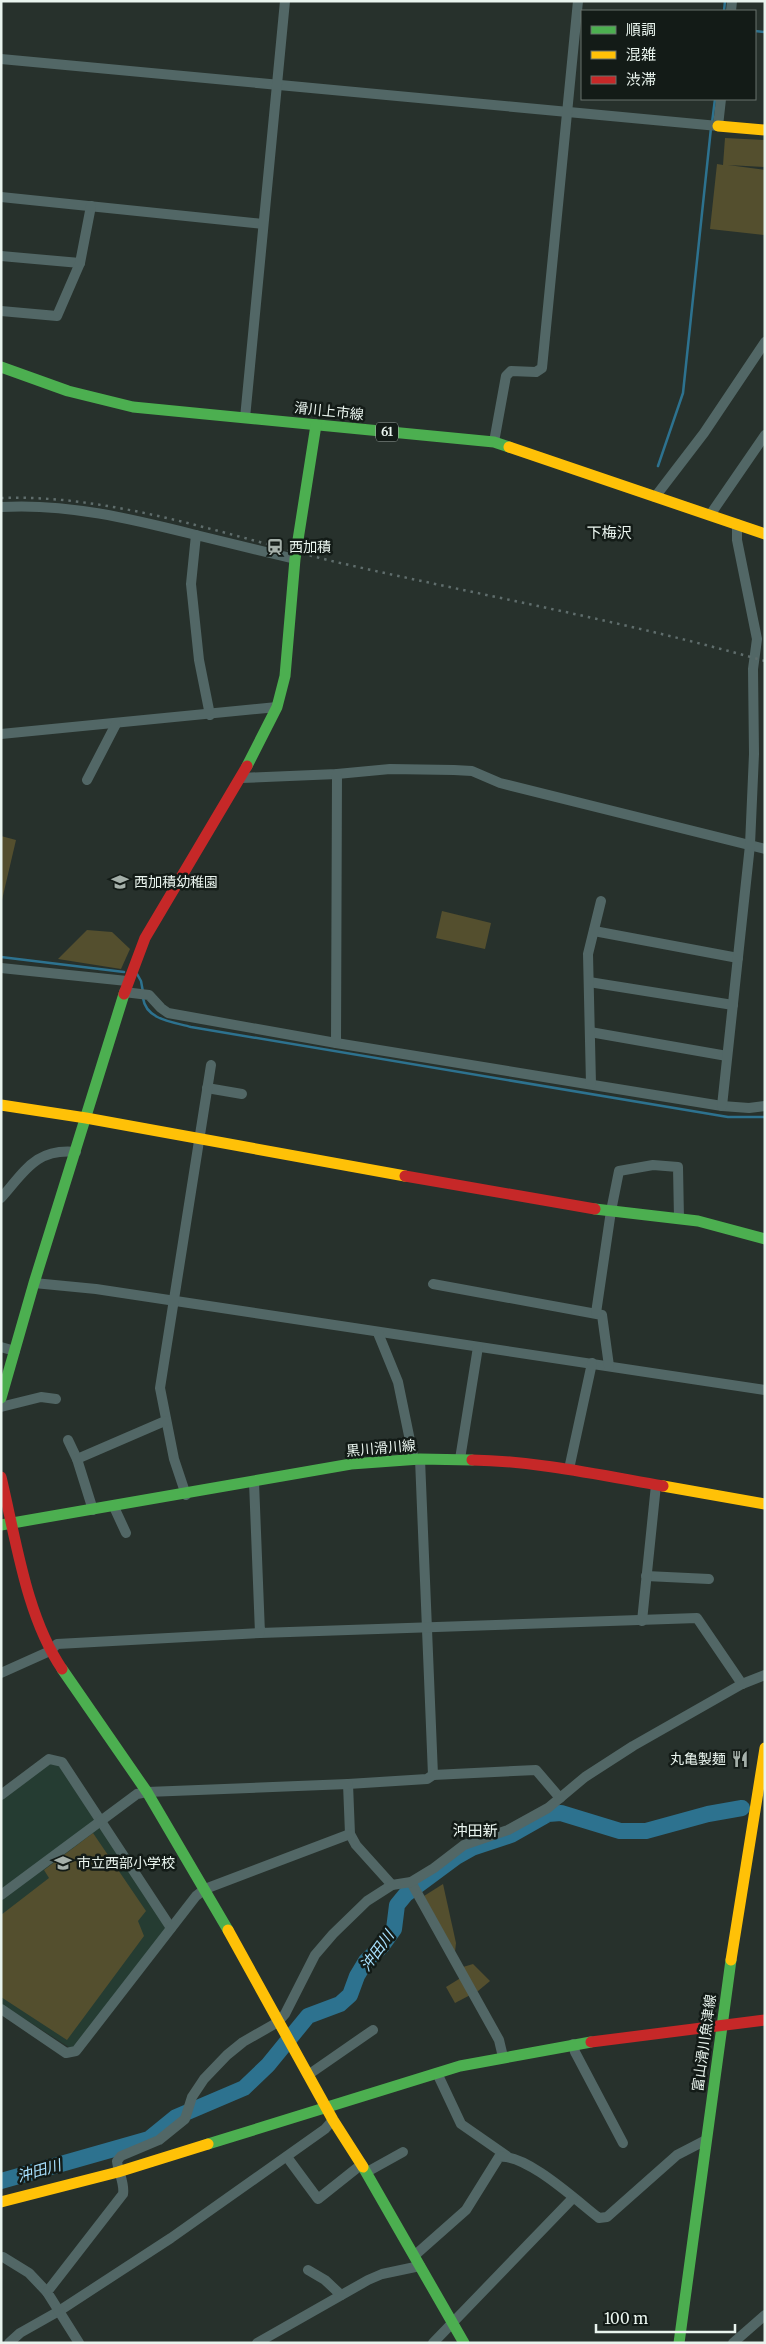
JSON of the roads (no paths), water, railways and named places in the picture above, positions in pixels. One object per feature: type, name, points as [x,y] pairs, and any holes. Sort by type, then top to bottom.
[{"type":"street","points":[[245,418],[285,1]]},
{"type":"street","points":[[494,442],[506,376],[511,370],[536,372],[542,368],[578,1]]},
{"type":"street","points":[[1,59],[765,130]]},
{"type":"street","points":[[718,126],[720,100]]},
{"type":"street","points":[[1,197],[263,224]]},
{"type":"street","points":[[1,311],[57,316],[80,263],[91,206]]},
{"type":"street","points":[[1,256],[80,263]]},
{"type":"street","points":[[656,496],[704,433],[765,342]]},
{"type":"street","name":"滑川上市線","points":[[1,367],[68,391],[127,405],[494,442],[765,534]]},
{"type":"street","points":[[1,1398],[34,1283],[76,1152],[125,986],[144,938],[241,778],[277,708],[285,676],[295,559],[316,425]]},
{"type":"street","points":[[710,515],[765,435]]},
{"type":"street","points":[[1,507],[26,505],[64,508],[140,520],[295,559]]},
{"type":"street","points":[[722,1106],[750,845],[754,754],[753,669],[757,639],[737,540],[737,524]]},
{"type":"street","points":[[196,535],[191,584],[199,660],[210,715]]},
{"type":"street","points":[[1,734],[277,708]]},
{"type":"street","points":[[87,780],[116,724]]},
{"type":"street","points":[[241,778],[337,774],[390,769],[472,771],[500,783],[765,849]]},
{"type":"street","points":[[336,1043],[337,774]]},
{"type":"street","points":[[591,1084],[588,954],[601,901]]},
{"type":"street","points":[[594,931],[738,958]]},
{"type":"street","points":[[1,968],[125,986],[149,995],[168,1012],[336,1043],[722,1106],[749,1108],[765,1106]]},
{"type":"street","points":[[589,982],[733,1005]]},
{"type":"street","points":[[590,1032],[727,1056]]},
{"type":"street","points":[[186,1494],[174,1459],[160,1388],[172,1301],[211,1065]]},
{"type":"street","points":[[207,1088],[242,1094]]},
{"type":"street","points":[[1,1105],[86,1118],[611,1211],[679,1219],[744,1232],[765,1240]]},
{"type":"street","points":[[1,1198],[38,1157],[66,1151],[76,1152]]},
{"type":"street","points":[[596,1313],[611,1211],[619,1172],[653,1165],[678,1167],[679,1219]]},
{"type":"street","points":[[34,1283],[96,1289],[765,1390]]},
{"type":"street","points":[[433,1284],[602,1315],[609,1366]]},
{"type":"street","points":[[378,1333],[398,1382],[417,1460],[433,1775]]},
{"type":"street","points":[[1,1347],[15,1351]]},
{"type":"street","points":[[460,1460],[478,1347]]},
{"type":"street","points":[[569,1469],[592,1363]]},
{"type":"street","points":[[1,1407],[40,1397],[56,1398]]},
{"type":"street","points":[[77,1459],[165,1421]]},
{"type":"street","points":[[68,1440],[77,1459],[93,1510]]},
{"type":"street","name":"黒川滑川線","points":[[7,1524],[114,1507],[351,1464],[417,1460],[494,1460],[569,1469],[765,1504]]},
{"type":"street","points":[[1,1477],[7,1524],[33,1608],[50,1651],[147,1792],[205,1889],[333,2120],[365,2168],[464,2343]]},
{"type":"street","points":[[254,1482],[260,1633]]},
{"type":"street","points":[[642,1621],[656,1484]]},
{"type":"street","points":[[114,1507],[126,1533]]},
{"type":"street","points":[[646,1576],[709,1579]]},
{"type":"street","points":[[1,1673],[50,1651],[57,1644],[260,1633],[697,1618],[742,1684]]},
{"type":"street","points":[[47,2292],[123,2194],[124,2187],[118,2172],[117,2161],[121,2156],[158,2140],[185,2119],[192,2097],[204,2080],[227,2055],[243,2042],[278,2022],[285,2014],[315,1955],[367,1901],[392,1885],[411,1882],[434,1868],[464,1845],[508,1830],[548,1808],[585,1777],[633,1746],[742,1684],[765,1675]]},
{"type":"street","name":"富山滑川魚津線","points":[[679,2343],[721,2026],[760,1815],[765,1748]]},
{"type":"street","points":[[1,1795],[49,1759],[62,1762],[171,1928]]},
{"type":"street","points":[[1,1895],[137,1794],[147,1792],[348,1784],[427,1779],[433,1775],[536,1770],[560,1798]]},
{"type":"street","points":[[348,1784],[350,1834],[356,1845],[392,1885]]},
{"type":"street","points":[[1,2009],[66,2053],[76,2051],[196,1896],[205,1889],[350,1834]]},
{"type":"street","points":[[411,1882],[499,2040],[503,2057]]},
{"type":"street","points":[[1,2202],[118,2172],[437,2073],[503,2057],[573,2044],[765,2020]]},
{"type":"street","points":[[308,2075],[373,2030]]},
{"type":"street","points":[[573,2044],[575,2052],[623,2143]]},
{"type":"street","points":[[437,2073],[461,2124],[507,2156],[542,2173],[599,2218],[607,2217],[677,2155],[706,2140]]},
{"type":"street","points":[[9,2343],[20,2333],[59,2311],[219,2206],[325,2129],[333,2120]]},
{"type":"street","points":[[287,2157],[318,2200],[365,2168],[403,2152]]},
{"type":"street","points":[[414,2256],[466,2210],[499,2157],[507,2156]]},
{"type":"street","points":[[433,2343],[572,2198]]},
{"type":"street","points":[[3,2257],[29,2273],[47,2292],[78,2343]]},
{"type":"street","points":[[257,2343],[382,2274],[420,2266]]},
{"type":"street","points":[[308,2270],[325,2280],[341,2295]]},
{"type":"street","points":[[733,2343],[764,2317]]},
{"type":"waterway","points":[[724,10],[725,1]]},
{"type":"waterway","points":[[756,31],[765,32]]},
{"type":"waterway","points":[[712,123],[715,100]]},
{"type":"waterway","points":[[658,466],[683,393],[711,128]]},
{"type":"waterway","points":[[1,957],[124,972]]},
{"type":"waterway","points":[[137,974],[141,981],[143,992]]},
{"type":"waterway","points":[[143,998],[145,1005],[155,1016],[191,1027],[728,1117],[765,1117]]},
{"type":"waterway","name":"沖田川","points":[[1,2181],[149,2139],[176,2117],[244,2088],[268,2065],[308,2016],[340,2004],[350,1995],[357,1976],[366,1961],[381,1947],[394,1929],[397,1905],[406,1894],[456,1857],[472,1848],[511,1835],[548,1814],[561,1813],[620,1831],[646,1831],[708,1814],[742,1808]]},
{"type":"railway","points":[[1,498],[43,499],[128,510],[212,529],[336,562],[659,633],[765,661]]},
{"type":"place","name":"西加積","points":[[275,547]]},
{"type":"place","name":"西加積幼稚園","points":[[120,882]]},
{"type":"place","name":"丸亀製麺","points":[[740,1759]]},
{"type":"place","name":"市立西部小学校","points":[[63,1863]]},
{"type":"district","name":"下梅沢","points":[[609,533]]},
{"type":"district","name":"沖田新","points":[[475,1831]]}]
